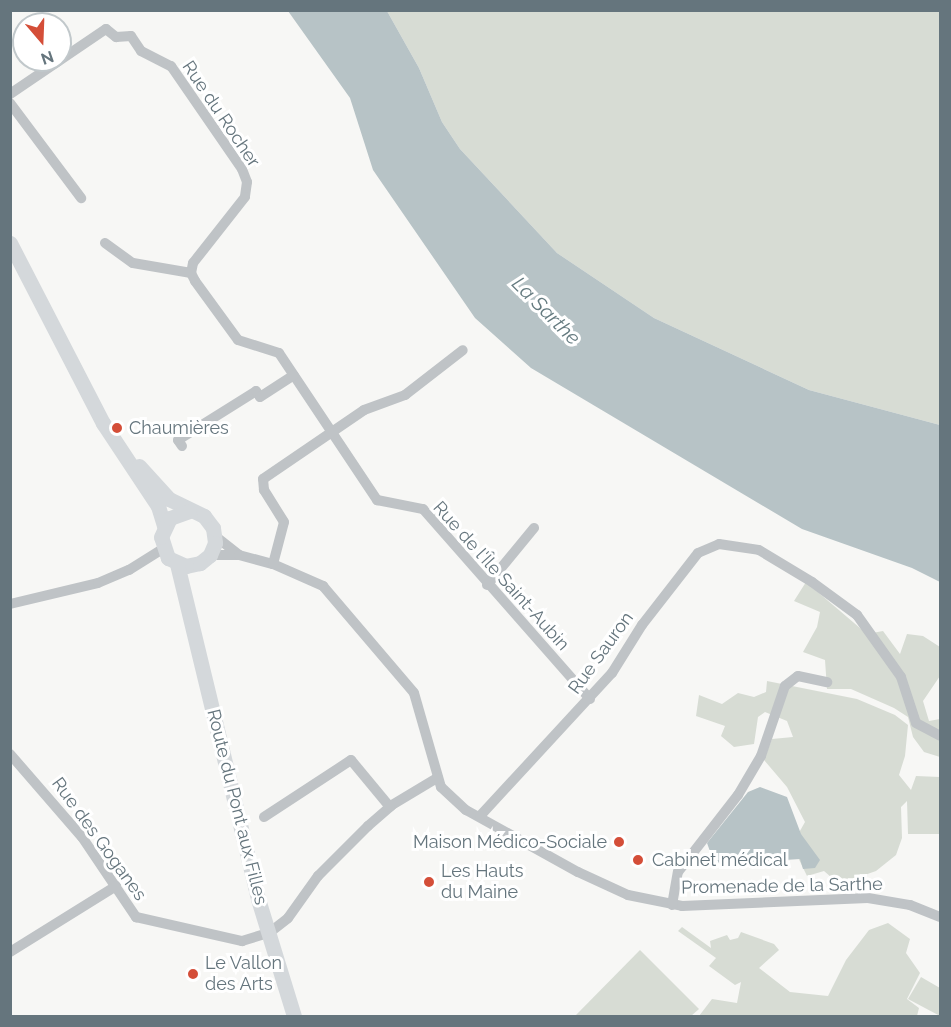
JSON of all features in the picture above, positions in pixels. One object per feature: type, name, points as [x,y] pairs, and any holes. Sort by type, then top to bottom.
[{"type":"street","name":"Rue du Rocher","points":[[10,94],[106,29],[116,37],[130,36],[141,51],[171,66],[242,169],[247,182],[245,197],[193,263],[191,273]]},
{"type":"street","points":[[10,103],[81,198]]},
{"type":"street","points":[[10,243],[114,441],[158,506],[164,526],[163,549],[177,564],[196,565]]},
{"type":"street","points":[[105,243],[133,262],[191,273]]},
{"type":"street","name":"Rue de l'Île Saint-Aubin","points":[[191,273],[238,340],[279,353],[377,500],[423,509],[590,699]]},
{"type":"street","points":[[273,564],[284,522],[264,490],[262,479],[364,410],[405,395],[463,350]]},
{"type":"street","points":[[182,447],[178,440],[256,391],[260,397],[294,375]]},
{"type":"street","points":[[114,441],[169,499],[207,519],[215,536],[210,555],[196,565],[186,595]]},
{"type":"street","points":[[164,526],[173,516],[189,511]]},
{"type":"street","points":[[488,585],[534,528]]},
{"type":"street","name":"Promenade de la Sarthe","points":[[215,536],[239,555]]},
{"type":"street","name":"Rue Sauron","points":[[480,816],[590,699],[698,553],[729,543],[759,550],[812,582],[857,615],[901,677],[916,723],[940,736]]},
{"type":"street","points":[[10,604],[98,583],[129,570],[163,549]]},
{"type":"street","name":"Promenade de la Sarthe","points":[[210,555],[239,555],[273,564],[323,586],[414,693],[437,778],[457,804],[614,890],[672,905],[868,898],[910,904],[940,917]]},
{"type":"street","name":"Route du Pont aux Filles","points":[[177,564],[268,933],[294,1017]]},
{"type":"street","points":[[672,905],[678,872],[738,795],[761,756],[784,686],[798,676],[827,682]]},
{"type":"street","name":"Rue des Goganes","points":[[10,754],[59,807],[136,917],[242,941],[268,933]]},
{"type":"street","points":[[264,817],[351,760],[390,807]]},
{"type":"street","points":[[268,933],[288,918],[318,876],[390,807],[437,778]]},
{"type":"street","points":[[10,952],[116,886]]},
{"type":"shaded area","points":[[387,11],[940,11],[940,425],[809,390],[654,318],[557,253],[460,149],[442,122],[419,68]]},
{"type":"shaded area","points":[[806,582],[867,634],[883,631],[900,654],[907,634],[923,636],[940,647],[940,676],[923,701],[929,721],[940,719],[940,757],[924,752],[913,737],[908,717],[894,708],[851,689],[827,689],[825,660],[803,652],[817,627],[820,612],[794,601]]},
{"type":"shaded area","points":[[767,681],[857,699],[895,715],[908,725],[905,756],[899,775],[911,790],[916,776],[940,777],[940,834],[908,834],[907,801],[901,807],[902,838],[896,855],[876,871],[839,884],[824,871],[807,876],[792,845],[805,822],[787,787],[764,760],[772,739],[793,737],[787,721],[765,712],[758,717],[754,744],[734,747],[721,736],[725,726],[696,716],[699,695],[722,704],[738,693],[754,697],[766,692]]},
{"type":"shaded area","points":[[888,923],[910,939],[906,953],[920,973],[907,999],[919,1008],[917,1016],[699,1016],[712,999],[737,1003],[741,982],[735,985],[709,966],[716,958],[678,931],[682,927],[711,948],[710,941],[727,935],[730,940],[738,938],[741,932],[774,944],[779,950],[759,968],[790,992],[828,996],[846,960],[869,930]]},
{"type":"shaded area","points":[[640,950],[699,1009],[691,1016],[575,1016]]},
{"type":"shaded area","points":[[921,977],[940,988],[940,1016],[908,999]]},
{"type":"water","name":"La Sarthe","points":[[288,11],[387,11],[419,68],[442,122],[460,149],[557,253],[654,318],[809,390],[940,425],[940,582],[912,568],[802,529],[531,368],[475,318],[373,170],[350,98]]},
{"type":"water","points":[[760,787],[787,797],[801,834],[820,860],[815,868],[803,869],[800,859],[720,864],[712,857],[707,843],[748,792]]},
{"type":"place","name":"Chaumières","points":[[117,428]]},
{"type":"place","name":"Maison Médico-Sociale","points":[[619,842]]},
{"type":"place","name":"Cabinet médical","points":[[638,860]]},
{"type":"place","name":"Les Hauts du Maine","points":[[429,882]]},
{"type":"place","name":"Le Vallon des Arts","points":[[193,974]]}]
